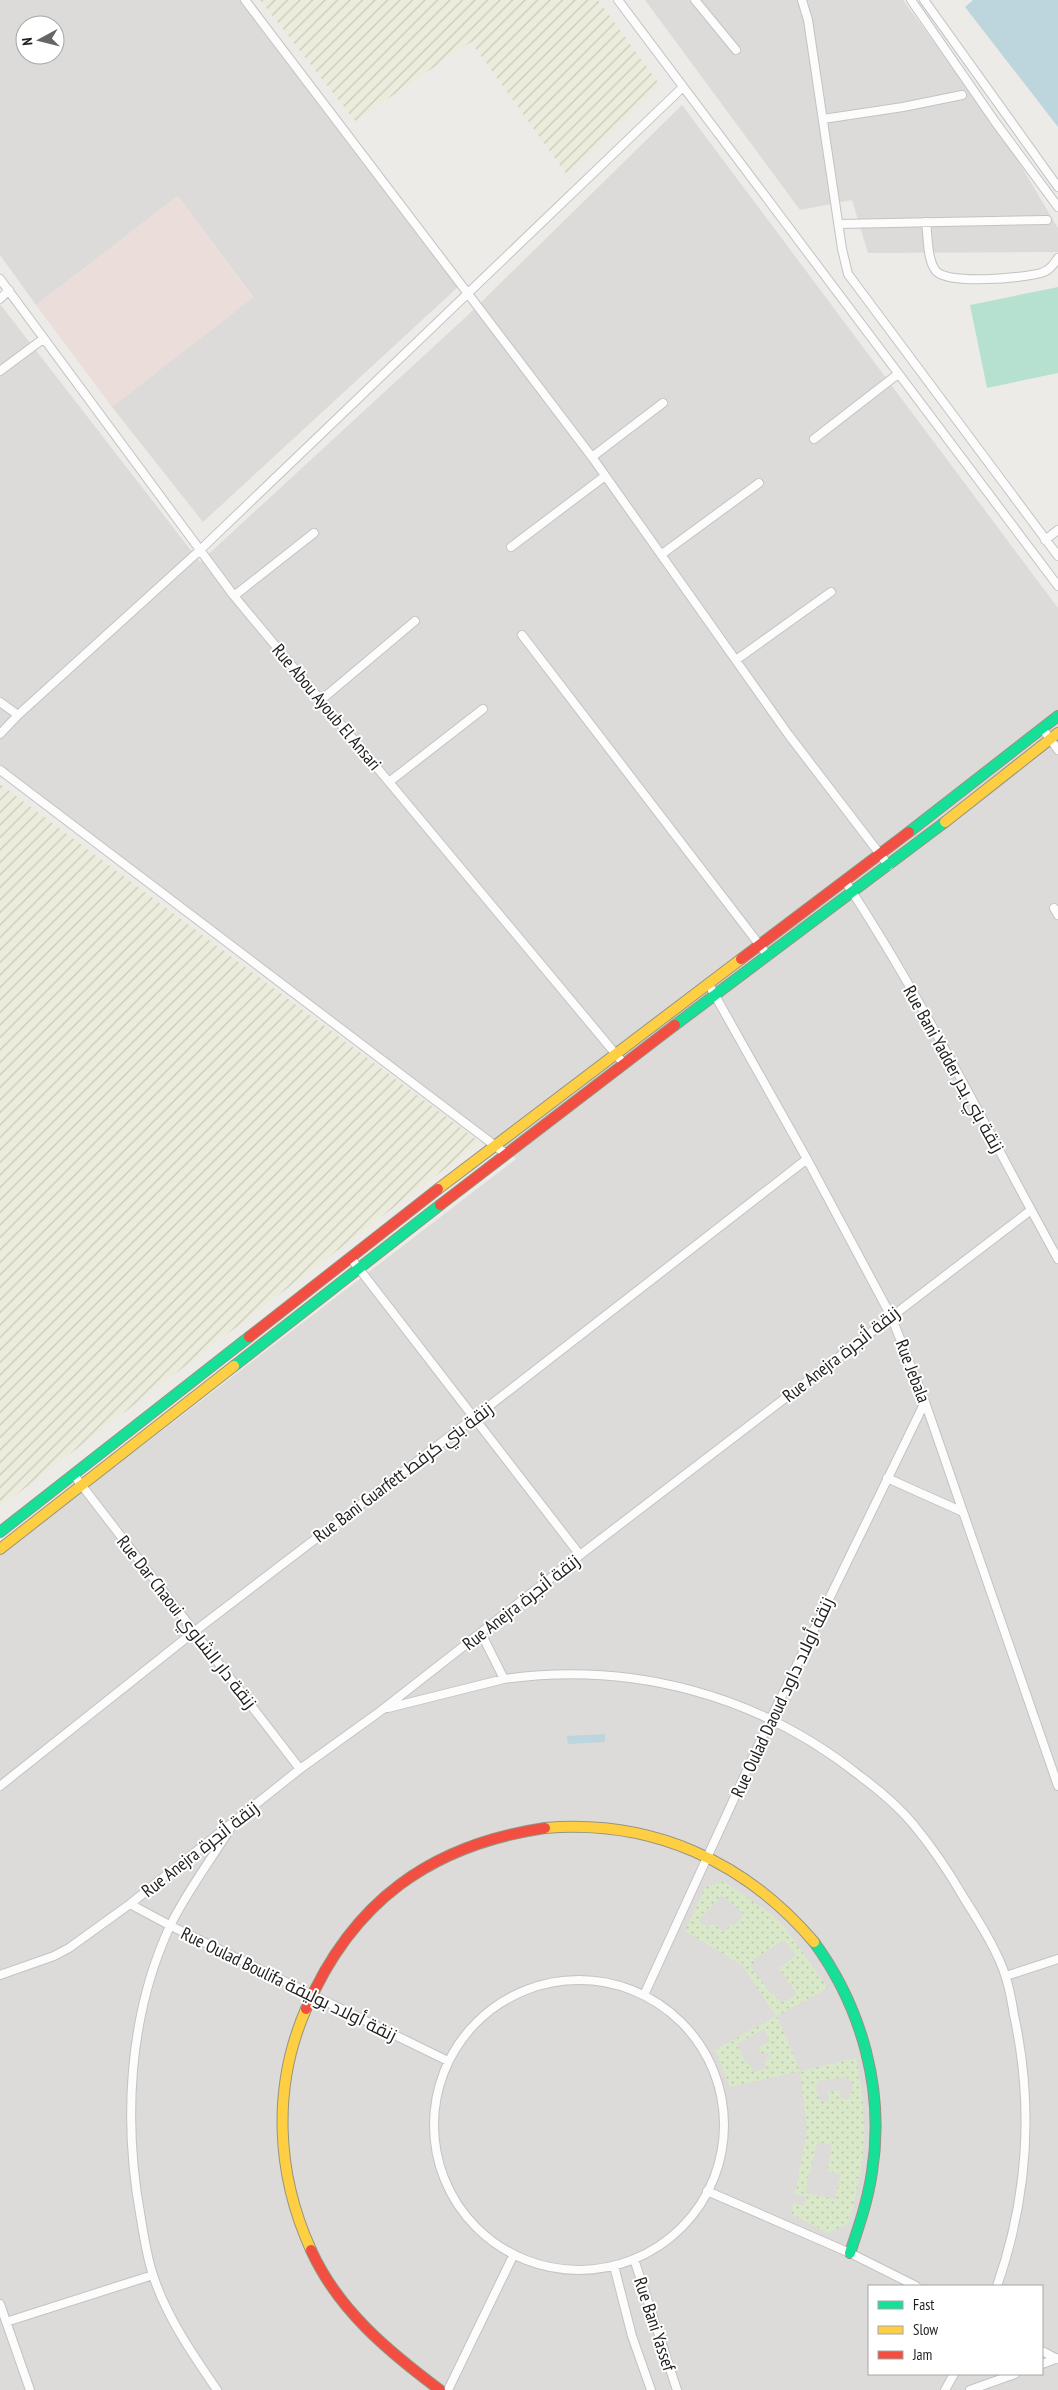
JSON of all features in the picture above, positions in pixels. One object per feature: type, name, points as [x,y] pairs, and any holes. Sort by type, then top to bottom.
[{"type":"street","points":[[246,0],[592,457],[788,734],[889,866]]},
{"type":"street","points":[[618,0],[1058,586]]},
{"type":"street","points":[[695,0],[736,50]]},
{"type":"street","points":[[802,0],[808,20],[844,260],[848,274],[1058,556]]},
{"type":"street","points":[[911,0],[996,123],[1058,207]]},
{"type":"street","points":[[924,0],[1058,187]]},
{"type":"street","points":[[0,734],[199,551],[683,87]]},
{"type":"street","points":[[824,119],[962,95]]},
{"type":"street","points":[[839,224],[1047,220]]},
{"type":"street","points":[[926,222],[932,263],[935,270],[945,276],[967,280],[1008,278],[1042,273],[1051,268],[1058,258]]},
{"type":"street","name":"Rue Abou Ayoub El Ansari","points":[[0,279],[234,596],[624,1064]]},
{"type":"street","points":[[0,299],[9,290]]},
{"type":"street","points":[[0,371],[43,339]]},
{"type":"street","points":[[814,439],[898,374]]},
{"type":"street","points":[[592,457],[663,402]]},
{"type":"street","points":[[512,547],[605,476]]},
{"type":"street","points":[[662,554],[758,482]]},
{"type":"street","points":[[1046,540],[1058,530]]},
{"type":"street","points":[[234,596],[314,533]]},
{"type":"street","points":[[736,660],[831,592]]},
{"type":"street","points":[[322,700],[415,621]]},
{"type":"street","points":[[522,636],[768,956]]},
{"type":"street","points":[[0,702],[18,716]]},
{"type":"street","points":[[388,782],[483,710]]},
{"type":"street","points":[[0,1532],[495,1145],[845,881],[1058,716]]},
{"type":"street","points":[[1042,728],[1054,736],[1058,750]]},
{"type":"street","points":[[0,1549],[506,1154],[889,866],[1054,736]]},
{"type":"street","points":[[0,770],[506,1154]]},
{"type":"street","name":"Rue Bani Yadder زنقة بني يدر","points":[[845,881],[917,999],[1058,1259]]},
{"type":"street","name":"Rue Jebala","points":[[708,983],[807,1159],[891,1316],[925,1402],[1058,1786]]},
{"type":"street","name":"Rue Bani Guarfett زنقة بني كرفط","points":[[0,1786],[195,1631],[476,1417],[807,1159]]},
{"type":"street","name":"Rue Anejra زنقة أنجرة","points":[[0,1975],[54,1956],[130,1904],[300,1769],[382,1710],[580,1555],[1031,1210]]},
{"type":"street","points":[[350,1257],[476,1417],[580,1555]]},
{"type":"street","name":"Rue Oulad Daoud زنقة أولاد داود","points":[[644,1995],[771,1718],[925,1402]]},
{"type":"street","name":"Rue Dar Chaoui زنقة دار الشاوي","points":[[73,1474],[300,1769]]},
{"type":"street","points":[[887,1478],[963,1512]]},
{"type":"street","points":[[481,1633],[504,1679]]},
{"type":"street","points":[[382,1710],[504,1679],[544,1674],[584,1675],[656,1682],[703,1694],[771,1718],[817,1743],[879,1790],[912,1822],[950,1874],[977,1920],[1006,1976],[1022,2052],[1026,2125],[1023,2188],[1007,2257],[997,2285]]},
{"type":"street","points":[[217,2390],[178,2327],[153,2275],[137,2195],[130,2109],[132,2072],[144,2006],[170,1926],[233,1823]]},
{"type":"street","points":[[440,2390],[382,2346],[350,2311],[322,2270],[309,2246],[295,2212],[284,2163],[280,2121],[281,2099],[287,2066],[311,1994],[340,1947],[362,1920],[393,1888],[420,1870],[454,1852],[521,1832],[584,1826],[617,1828],[652,1836],[708,1857],[758,1887],[803,1928],[832,1966],[843,1986],[858,2024],[871,2076],[875,2138],[870,2185],[850,2253]]},
{"type":"street","name":"Rue Oulad Boulifa زنقة أولاد بوليفة","points":[[130,1904],[170,1926],[448,2061]]},
{"type":"street","points":[[1006,1976],[1058,1959]]},
{"type":"street","points":[[580,1979],[613,1983],[644,1995],[671,2013],[694,2036],[710,2064],[720,2095],[723,2128],[719,2160],[708,2191],[694,2213],[677,2232],[657,2247],[634,2259],[614,2266],[593,2269],[552,2268],[514,2254],[490,2239],[469,2220],[453,2197],[442,2171],[435,2144],[434,2115],[439,2088],[448,2061],[466,2033],[489,2010],[517,1993],[548,1983],[580,1979]]},
{"type":"street","points":[[708,2191],[850,2253],[914,2285]]},
{"type":"street","points":[[448,2390],[514,2254]]},
{"type":"street","name":"Rue Bani Yassef","points":[[634,2259],[676,2390]]},
{"type":"street","name":"Rue Bani Yassef","points":[[614,2266],[632,2336],[651,2390]]},
{"type":"street","points":[[6,2322],[153,2275]]},
{"type":"street","points":[[0,2304],[30,2390]]},
{"type":"street","points":[[1043,2352],[1057,2359]]},
{"type":"street","points":[[1043,2364],[1057,2359]]},
{"type":"street","points":[[945,2390],[953,2375]]},
{"type":"street","points":[[970,2390],[1012,2375]]},
{"type":"shaded area","points":[[0,0],[241,0],[458,287],[203,522],[112,407],[253,297],[178,196],[36,305],[0,255]]},
{"type":"shaded area","points":[[645,0],[797,0],[800,4],[807,0],[903,0],[1005,139],[1058,228],[1058,252],[868,253],[852,200],[800,210]]},
{"type":"shaded area","points":[[682,105],[1058,608],[1058,2390],[0,2390],[0,1555],[516,1159],[0,767],[0,304],[200,562],[469,314]]},
{"type":"shaded area","points":[[178,196],[253,298],[112,407],[36,305]]},
{"type":"green space","points":[[260,0],[598,0],[660,85],[567,175],[471,42],[355,121]]},
{"type":"green space","points":[[1058,287],[1058,373],[987,388],[970,305]]},
{"type":"green space","points":[[0,784],[480,1142],[0,1507]]},
{"type":"green space","points":[[723,1881],[767,1911],[784,1926],[828,1988],[777,2016],[800,2071],[730,2087],[715,2050],[776,2016],[742,1965],[685,1931],[705,1887]],"holes":[[[722,1895],[744,1914],[734,1926],[731,1924],[724,1932],[713,1923],[708,1928],[699,1920]],[[784,1940],[796,1955],[779,1968],[797,1994],[786,2002],[785,2000],[781,2003],[774,1994],[772,1995],[750,1966],[755,1962],[754,1959]],[[764,2029],[770,2041],[758,2048],[762,2055],[767,2052],[771,2058],[764,2062],[767,2068],[754,2072],[748,2063],[746,2064],[737,2044]]]},
{"type":"green space","points":[[856,2058],[864,2121],[864,2141],[859,2182],[848,2224],[828,2233],[791,2214],[793,2203],[804,2206],[806,2197],[795,2194],[807,2131],[800,2071]],"holes":[[[847,2077],[848,2080],[852,2080],[853,2092],[850,2093],[850,2098],[841,2099],[839,2090],[828,2092],[829,2101],[820,2102],[815,2085],[817,2081]],[[817,2142],[832,2145],[827,2171],[841,2174],[835,2199],[806,2193],[808,2173],[810,2173]]]},
{"type":"water","points":[[973,0],[1058,0],[1058,127],[965,7]]},
{"type":"water","points":[[605,1734],[605,1742],[568,1744],[567,1736]]},
{"type":"traffic: fast","points":[[909,832],[1058,716]]},
{"type":"traffic: fast","points":[[675,1025],[945,822]]},
{"type":"traffic: fast","points":[[234,1366],[440,1205]]},
{"type":"traffic: fast","points":[[0,1532],[249,1337]]},
{"type":"traffic: fast","points":[[814,1942],[831,1967],[857,2022],[866,2051],[872,2081],[875,2111],[872,2172],[866,2203],[850,2253]]},
{"type":"traffic: slow","points":[[945,822],[1058,733]]},
{"type":"traffic: slow","points":[[438,1189],[741,959]]},
{"type":"traffic: slow","points":[[0,1549],[234,1366]]},
{"type":"traffic: slow","points":[[545,1828],[584,1827],[622,1831],[659,1839],[694,1851],[727,1868],[758,1889],[787,1913],[814,1942]]},
{"type":"traffic: slow","points":[[306,2009],[295,2039],[288,2069],[283,2099],[283,2130],[285,2160],[291,2191],[299,2221],[311,2250]]},
{"type":"traffic: jam","points":[[741,959],[909,832]]},
{"type":"traffic: jam","points":[[440,1205],[675,1025]]},
{"type":"traffic: jam","points":[[249,1337],[438,1189]]},
{"type":"traffic: jam","points":[[306,2009],[325,1971],[347,1938],[372,1909],[400,1885],[431,1865],[466,1848],[504,1836],[545,1828]]},
{"type":"traffic: jam","points":[[311,2250],[322,2272],[350,2311],[402,2361],[440,2390]]}]
